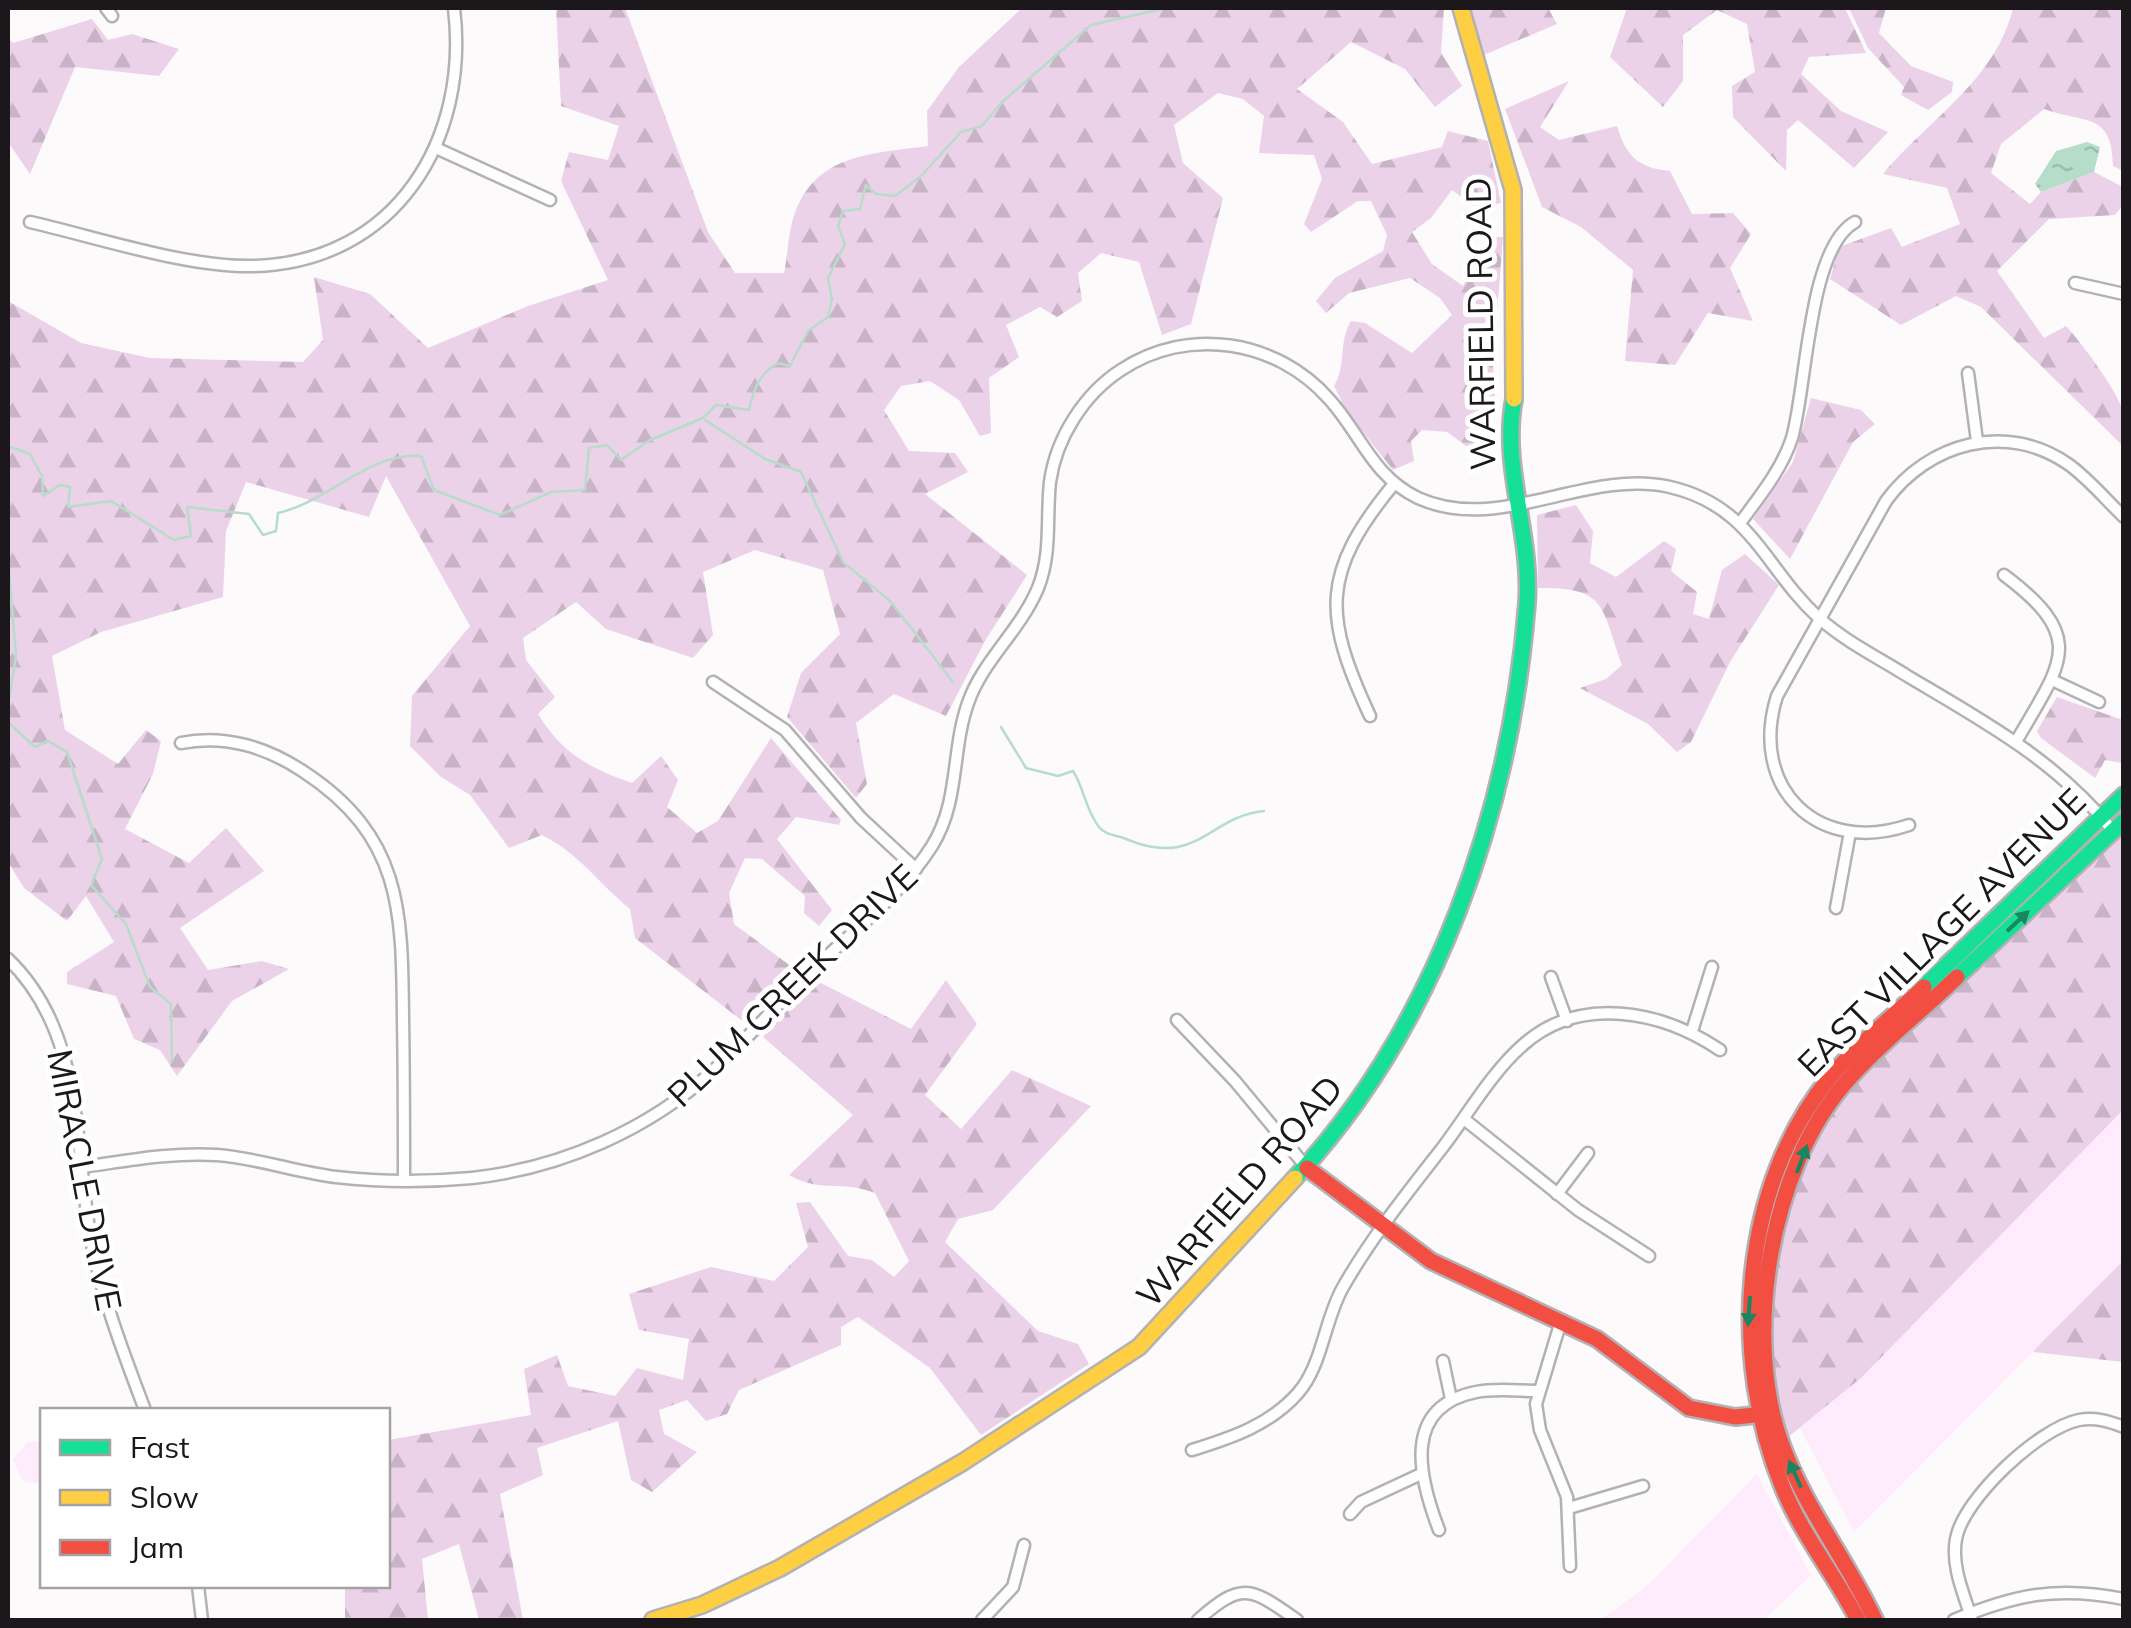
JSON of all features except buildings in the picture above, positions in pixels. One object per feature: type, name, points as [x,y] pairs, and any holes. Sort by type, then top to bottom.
[{"type":"street","points":[[30,222],[214,264],[276,265],[320,254],[372,226],[401,198],[438,149],[456,75],[454,8]]},
{"type":"street","name":"WARFIELD ROAD","points":[[652,1620],[702,1605],[780,1568],[963,1462],[1119,1363],[1157,1332],[1209,1270],[1307,1168],[1360,1103],[1428,980],[1493,816],[1505,764],[1526,601],[1526,556],[1508,431],[1514,399],[1516,306],[1513,190],[1461,8]]},
{"type":"street","points":[[438,149],[550,200]]},
{"type":"street","points":[[1740,522],[1771,481],[1790,442],[1824,265],[1836,237],[1855,222]]},
{"type":"street","points":[[2075,283],[2124,294]]},
{"type":"street","name":"PLUM CREEK DRIVE","points":[[82,1167],[212,1154],[334,1176],[471,1178],[531,1167],[594,1147],[650,1118],[718,1067],[916,868],[950,810],[970,696],[986,664],[1023,618],[1040,583],[1049,542],[1050,480],[1060,445],[1094,392],[1122,369],[1160,351],[1210,343],[1239,346],[1277,359],[1304,376],[1332,402],[1368,458],[1393,484],[1453,510],[1483,510],[1608,485],[1649,484],[1698,496],[1740,522],[1836,633],[2017,740],[2055,769],[2101,816],[2118,826]]},
{"type":"street","points":[[1968,373],[1977,441]]},
{"type":"street","points":[[1910,824],[1884,833],[1850,832],[1818,820],[1790,799],[1768,752],[1768,722],[1776,696],[1899,484],[1934,456],[1977,441],[2028,444],[2071,466],[2124,518]]},
{"type":"street","points":[[1370,716],[1341,649],[1336,594],[1352,539],[1393,484]]},
{"type":"street","points":[[2004,575],[2037,600],[2056,624],[2060,652],[2052,680],[2017,740]]},
{"type":"street","points":[[2052,680],[2098,702]]},
{"type":"street","points":[[713,682],[785,730],[861,818],[916,868]]},
{"type":"street","points":[[181,742],[219,738],[294,765],[344,804],[380,856],[397,896],[404,940],[404,1180]]},
{"type":"street","name":"EAST VILLAGE AVENUE","points":[[1858,1620],[1784,1492],[1748,1343],[1750,1292],[1772,1198],[1808,1106],[1831,1076],[2124,796]]},
{"type":"street","name":"EAST VILLAGE AVENUE","points":[[1875,1620],[1810,1508],[1764,1414],[1764,1321],[1771,1258],[1785,1205],[1827,1104],[2118,826]]},
{"type":"street","points":[[1836,908],[1850,832]]},
{"type":"street","name":"MIRACLE DRIVE","points":[[8,959],[30,984],[57,1034],[71,1082],[91,1236],[110,1319],[144,1408]]},
{"type":"street","points":[[1692,1031],[1712,967]]},
{"type":"street","points":[[1551,977],[1567,1021]]},
{"type":"street","points":[[1192,1450],[1240,1435],[1297,1394],[1310,1376],[1328,1316],[1344,1286],[1522,1045],[1567,1021],[1587,1016],[1638,1014],[1692,1031],[1720,1050]]},
{"type":"street","points":[[1176,1020],[1235,1080],[1307,1168],[1452,1274],[1600,1341],[1654,1388],[1681,1404],[1720,1415],[1764,1414]]},
{"type":"street","points":[[1464,1119],[1556,1194],[1650,1256]]},
{"type":"street","points":[[1556,1194],[1588,1152]]},
{"type":"street","points":[[1562,1321],[1538,1392],[1540,1430],[1568,1508],[1570,1566]]},
{"type":"street","points":[[1442,1361],[1451,1400]]},
{"type":"street","points":[[1439,1530],[1421,1474],[1424,1432],[1451,1400],[1479,1391],[1538,1392]]},
{"type":"street","points":[[1971,1617],[1954,1562],[1956,1536],[1965,1512],[2046,1433],[2074,1421],[2095,1418],[2124,1427]]},
{"type":"street","points":[[1350,1514],[1361,1502],[1421,1474]]},
{"type":"street","points":[[1568,1508],[1643,1486]]},
{"type":"street","points":[[982,1620],[1012,1586],[1024,1545]]},
{"type":"street","points":[[198,1588],[202,1620]]},
{"type":"street","points":[[1198,1620],[1226,1596],[1245,1591],[1258,1593],[1296,1620]]},
{"type":"street","points":[[1954,1620],[2035,1592],[2082,1591],[2124,1600]]},
{"type":"shaded area","points":[[2123,1110],[2123,1261],[1854,1532],[1800,1428],[1861,1378]]},
{"type":"shaded area","points":[[27,1442],[40,1442],[40,1481],[36,1484],[23,1481],[13,1460]]},
{"type":"shaded area","points":[[1757,1474],[1811,1575],[1764,1620],[1600,1620],[1646,1587]]},
{"type":"green space","points":[[556,8],[625,8],[708,232],[735,273],[784,273],[791,227],[799,203],[811,185],[843,162],[928,146],[927,111],[959,67],[1022,8],[1444,8],[1441,53],[1462,86],[1435,107],[1405,69],[1351,42],[1297,89],[1343,122],[1372,164],[1442,147],[1448,131],[1488,141],[1501,203],[1475,207],[1452,190],[1431,218],[1412,232],[1432,264],[1463,286],[1491,237],[1503,237],[1493,364],[1495,398],[1473,451],[1447,432],[1422,430],[1411,441],[1414,461],[1393,470],[1347,412],[1334,386],[1347,329],[1351,321],[1365,323],[1412,353],[1452,315],[1440,298],[1410,278],[1349,293],[1326,313],[1316,301],[1335,278],[1383,251],[1387,235],[1371,201],[1358,201],[1311,232],[1304,224],[1322,179],[1314,155],[1259,153],[1264,116],[1243,99],[1218,93],[1174,125],[1183,163],[1223,198],[1191,324],[1162,335],[1139,262],[1101,253],[1078,273],[1082,301],[1057,317],[1040,307],[1006,325],[1019,357],[989,378],[991,433],[980,436],[959,400],[930,381],[901,386],[884,410],[909,451],[955,453],[968,472],[925,494],[1027,575],[985,641],[946,716],[894,694],[856,723],[867,784],[856,798],[787,717],[801,673],[840,634],[823,570],[755,550],[703,572],[713,635],[693,658],[606,629],[576,602],[523,638],[526,660],[555,697],[538,714],[547,728],[590,765],[632,783],[661,756],[678,780],[667,807],[697,833],[718,821],[771,738],[841,820],[839,825],[796,817],[777,839],[832,910],[819,926],[804,913],[805,896],[762,859],[745,858],[729,893],[734,924],[792,967],[745,1023],[635,938],[630,909],[578,860],[542,835],[509,848],[470,795],[441,777],[410,746],[412,696],[470,626],[386,476],[369,517],[246,482],[226,531],[223,597],[101,632],[52,656],[65,730],[118,764],[146,730],[161,741],[153,774],[125,829],[189,863],[226,828],[264,871],[180,928],[208,970],[262,961],[289,969],[232,1001],[177,1076],[160,1050],[134,1039],[116,996],[67,984],[67,972],[114,942],[86,896],[67,921],[24,888],[8,862],[8,301],[81,343],[150,358],[303,362],[323,340],[314,277],[370,294],[428,348],[528,306],[608,280],[561,181],[569,152],[608,160],[619,126],[561,106]]},
{"type":"green space","points":[[1469,8],[1548,8],[1557,24],[1479,57]]},
{"type":"green space","points":[[1627,8],[1845,8],[1866,53],[1809,57],[1801,74],[1841,111],[1888,132],[1854,168],[1798,120],[1787,130],[1786,171],[1733,117],[1732,86],[1755,72],[1747,24],[1717,10],[1683,35],[1683,81],[1663,107],[1610,57]]},
{"type":"green space","points":[[1849,8],[1886,8],[1879,33],[1911,66],[1953,82],[1952,92],[1928,110],[1901,95],[1904,87],[1868,48]]},
{"type":"green space","points":[[2013,8],[2123,8],[2123,171],[2113,166],[2108,136],[2102,128],[2094,122],[2044,109],[2001,144],[1991,173],[2030,204],[2041,192],[2094,172],[2123,187],[2123,205],[2115,215],[2049,219],[1997,271],[2044,338],[2066,326],[2090,355],[2121,405],[2123,446],[1981,307],[1956,296],[1901,325],[1830,279],[1839,247],[1891,228],[1902,247],[1960,224],[1947,188],[1883,174],[1976,78],[1992,57]]},
{"type":"green space","points":[[92,19],[108,40],[132,34],[179,49],[159,76],[75,67],[30,174],[8,142],[8,38],[13,43]]},
{"type":"green space","points":[[1569,81],[1540,127],[1559,140],[1617,126],[1635,159],[1649,167],[1670,171],[1692,214],[1733,213],[1751,234],[1730,268],[1753,321],[1708,313],[1675,365],[1625,361],[1633,270],[1581,227],[1542,207],[1505,109]]},
{"type":"green space","points":[[1811,398],[1861,410],[1875,424],[1853,442],[1790,559],[1753,519],[1793,462]]},
{"type":"green space","points":[[1576,505],[1593,531],[1590,563],[1616,577],[1664,541],[1676,549],[1671,571],[1697,592],[1693,614],[1709,619],[1722,570],[1745,554],[1779,585],[1730,662],[1691,742],[1677,752],[1648,724],[1580,688],[1606,679],[1622,665],[1598,604],[1577,591],[1538,588],[1537,515]]},
{"type":"green space","points":[[2057,697],[2123,720],[2123,763],[2105,760],[2095,778],[2041,738],[2037,731]]},
{"type":"green space","points":[[2123,821],[2123,1110],[1861,1378],[1782,1442],[1764,1321],[1785,1205],[1827,1104]]},
{"type":"green space","points":[[815,980],[911,1029],[946,980],[977,1024],[925,1095],[961,1129],[1012,1070],[1091,1106],[993,1210],[958,1219],[945,1242],[1038,1331],[1078,1344],[1089,1364],[981,1435],[930,1368],[858,1317],[841,1327],[841,1345],[739,1390],[727,1414],[706,1421],[687,1400],[659,1410],[664,1434],[697,1452],[652,1492],[631,1480],[618,1421],[537,1448],[543,1475],[500,1494],[523,1620],[479,1620],[459,1544],[422,1559],[428,1620],[345,1620],[345,1588],[390,1588],[390,1440],[531,1415],[524,1369],[557,1355],[568,1386],[615,1396],[637,1368],[683,1380],[689,1339],[639,1330],[629,1294],[711,1267],[774,1281],[808,1247],[796,1203],[810,1202],[848,1256],[872,1260],[894,1277],[909,1261],[875,1193],[812,1184],[789,1175],[853,1115],[763,1037]]},
{"type":"green space","points":[[2123,1261],[2123,1362],[2033,1352],[2043,1341]]},
{"type":"water","points":[[2087,142],[2100,147],[2094,172],[2041,192],[2035,184],[2056,151]]},
{"type":"waterway","points":[[8,446],[30,454],[42,476],[43,496],[60,485],[70,487],[68,507],[111,501],[174,540],[191,536],[187,507],[249,514],[263,535],[276,531],[278,513],[297,507],[366,469],[402,457],[421,456],[434,490],[500,515],[551,492],[585,490],[589,448],[607,445],[621,460],[650,440],[703,418],[716,405],[749,410],[755,389],[766,372],[778,363],[790,366],[808,331],[828,317],[832,299],[828,278],[845,244],[838,226],[843,211],[860,209],[866,185],[876,194],[895,196],[921,176],[961,132],[982,126],[1002,102],[1091,25],[1166,8]]},
{"type":"waterway","points":[[705,420],[765,459],[801,472],[843,562],[891,602],[953,682]]},
{"type":"waterway","points":[[8,559],[16,656],[8,705]]},
{"type":"waterway","points":[[8,722],[35,747],[48,741],[67,752],[102,859],[91,885],[126,924],[150,987],[171,1004],[172,1061]]},
{"type":"waterway","points":[[1001,727],[1026,768],[1058,776],[1073,771],[1101,830],[1150,847],[1186,845],[1245,815],[1264,811]]},
{"type":"traffic: fast","points":[[1295,1178],[1345,1118],[1389,1053],[1427,983],[1484,835],[1504,758],[1527,603],[1525,552],[1511,450],[1514,399]]},
{"type":"traffic: fast","points":[[1924,987],[2124,795]]},
{"type":"traffic: fast","points":[[1957,977],[2124,821]]},
{"type":"traffic: slow","points":[[1461,8],[1513,190],[1514,399]]},
{"type":"traffic: slow","points":[[653,1620],[702,1605],[780,1568],[963,1462],[1139,1347],[1295,1178]]},
{"type":"traffic: jam","points":[[1875,1620],[1802,1490],[1782,1445],[1770,1402],[1764,1355],[1770,1256],[1798,1160],[1820,1118],[1859,1068],[1957,977]]},
{"type":"traffic: jam","points":[[1858,1620],[1791,1505],[1766,1438],[1755,1385],[1753,1275],[1761,1221],[1777,1169],[1800,1120],[1842,1064],[1924,987]]},
{"type":"traffic: jam","points":[[1307,1168],[1431,1261],[1597,1339],[1689,1408],[1735,1417],[1765,1414]]}]
